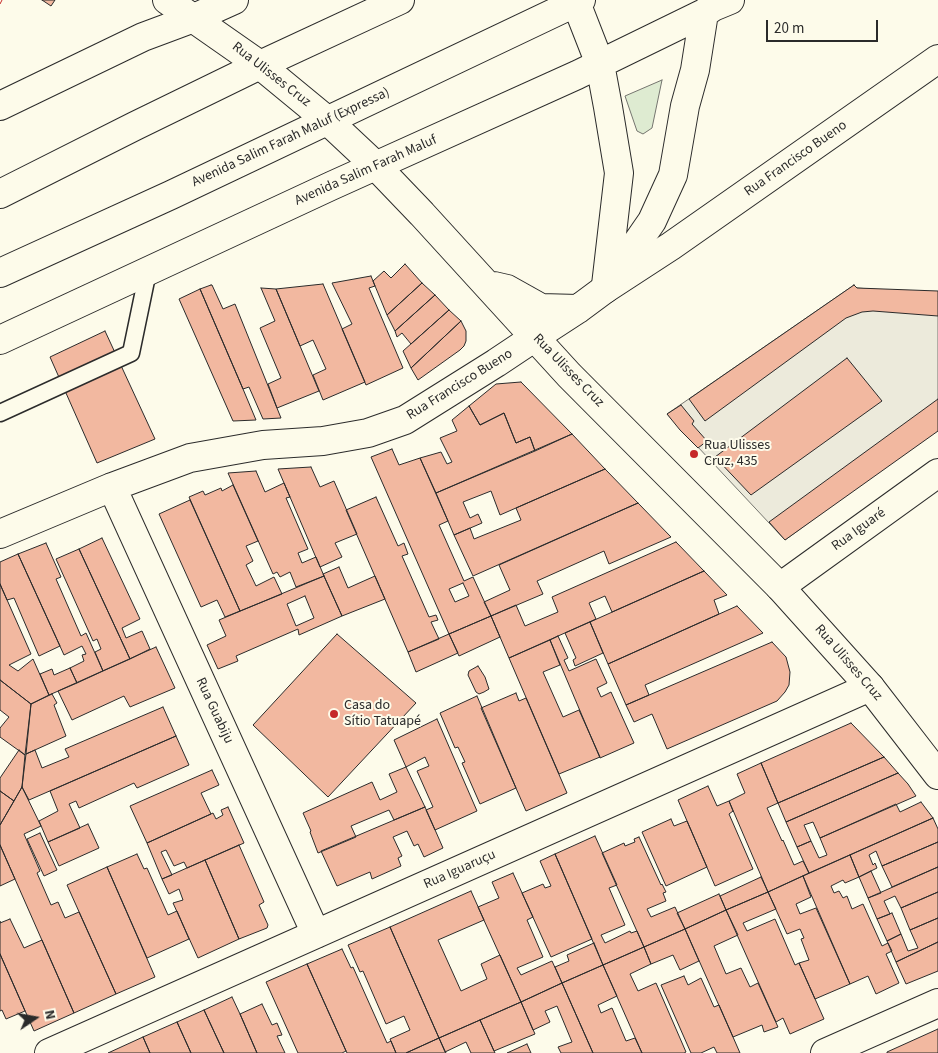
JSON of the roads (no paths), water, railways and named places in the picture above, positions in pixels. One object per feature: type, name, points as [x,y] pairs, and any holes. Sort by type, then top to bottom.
[{"type":"main road","name":"Rua Ulisses Cruz","points":[[167,0],[260,65],[328,121],[376,166],[569,375],[780,587],[870,687],[938,775]]},
{"type":"main road","points":[[0,106],[143,38],[234,0]]},
{"type":"main road","points":[[0,194],[260,65],[400,0]]},
{"type":"main road","points":[[577,1],[600,64],[619,173],[605,289]]},
{"type":"main road","name":"Avenida Salim Farah Maluf (Expressa)","points":[[0,273],[328,121],[577,1]]},
{"type":"main road","points":[[605,289],[652,221],[673,175],[685,106],[717,5]]},
{"type":"main road","name":"Avenida Salim Farah Maluf","points":[[0,340],[331,186],[600,64],[717,5]]},
{"type":"main road","name":"Rua Francisco Bueno","points":[[0,534],[112,487],[190,458],[263,445],[323,441],[368,432],[404,420],[578,309],[938,59]]},
{"type":"main road","points":[[486,284],[507,289],[541,308],[578,309],[568,329],[566,348],[569,375]]},
{"type":"main road","name":"Rua Iguaré","points":[[780,587],[938,473]]},
{"type":"main road","name":"Rua Guabiju","points":[[112,487],[316,934]]},
{"type":"main road","name":"Rua Iguaruçu","points":[[49,1053],[870,687]]},
{"type":"main road","points":[[825,1053],[938,1003]]},
{"type":"lane","points":[[0,413],[131,353],[148,271]]},
{"type":"place","name":"Rua Ulisses Cruz, 435","points":[[694,454]]},
{"type":"place","name":"Casa do Sítio Tatuapé","points":[[334,714]]}]
